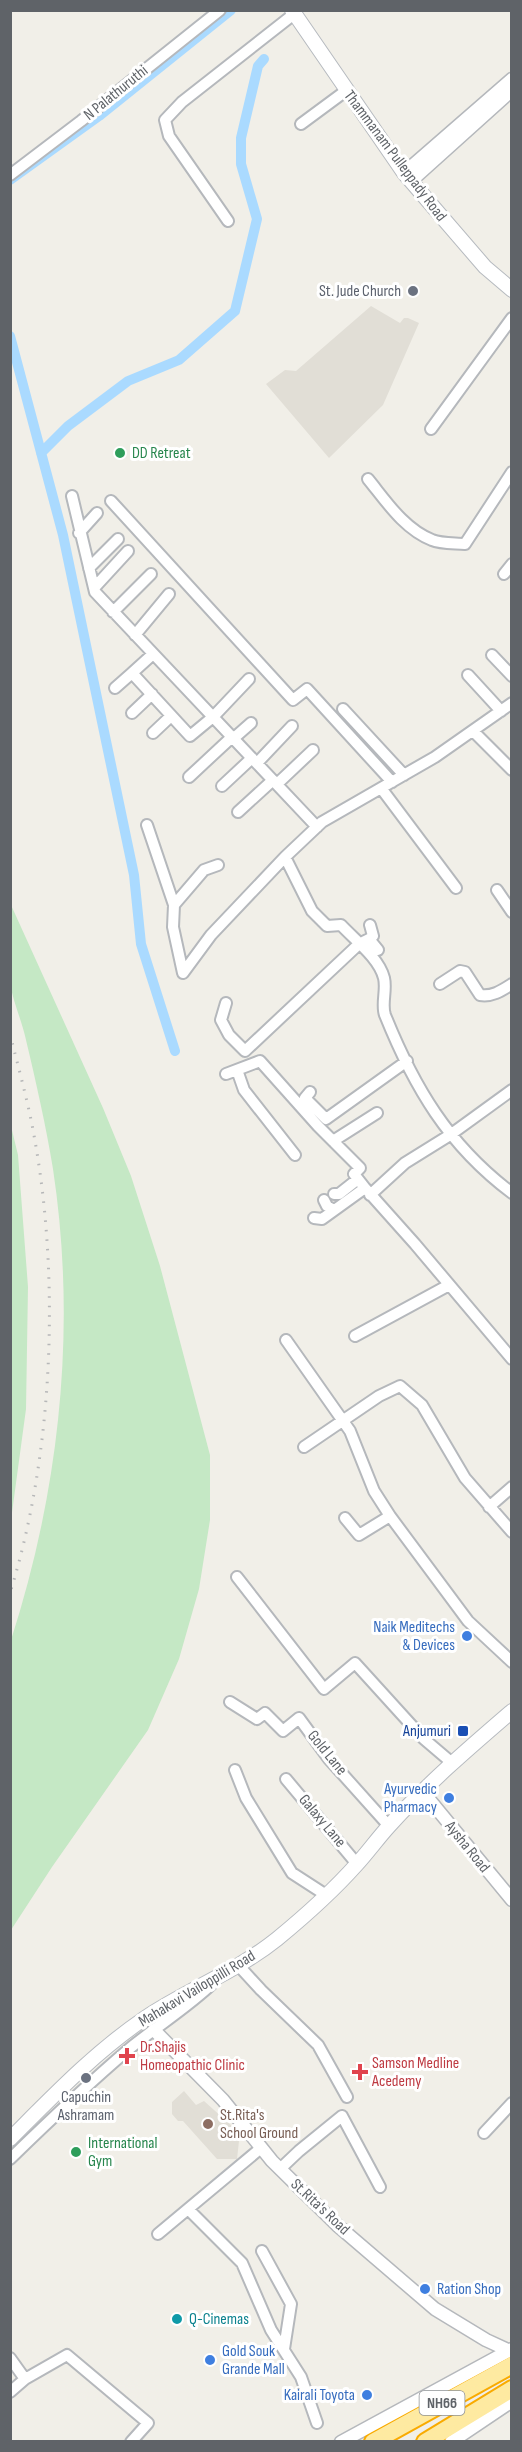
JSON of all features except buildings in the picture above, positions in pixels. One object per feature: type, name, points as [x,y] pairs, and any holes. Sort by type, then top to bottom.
[{"type":"highway","name":"NH66","points":[[373,2442],[511,2354]]},
{"type":"highway","name":"NH66","points":[[425,2442],[512,2389]]},
{"type":"main road","name":"Thammanam Pulleppady Road","points":[[293,12],[408,177],[485,267],[512,290]]},
{"type":"main road","name":"Mahakavi Vailoppilli Road","points":[[10,2139],[92,2058],[144,2019],[180,1995],[217,1979],[239,1966],[277,1939],[357,1864],[389,1826],[451,1762],[512,1711]]},
{"type":"street","name":"N Palathuruthi","points":[[10,175],[220,10]]},
{"type":"street","points":[[228,221],[169,136],[165,120],[182,102],[293,12]]},
{"type":"street","points":[[408,177],[512,79]]},
{"type":"street","points":[[301,124],[346,90]]},
{"type":"street","points":[[408,177],[512,90]]},
{"type":"street","points":[[431,429],[512,318]]},
{"type":"street","points":[[368,479],[401,519],[417,531],[434,541],[465,544],[510,477]]},
{"type":"street","points":[[72,496],[79,533],[95,592],[317,827]]},
{"type":"street","points":[[111,501],[293,700],[307,689],[392,782]]},
{"type":"street","points":[[79,533],[97,513]]},
{"type":"street","points":[[89,568],[117,539]]},
{"type":"street","points":[[94,588],[128,551]]},
{"type":"street","points":[[504,574],[512,564]]},
{"type":"street","points":[[113,612],[151,574]]},
{"type":"street","points":[[135,635],[169,594]]},
{"type":"street","points":[[115,688],[153,654]]},
{"type":"street","points":[[492,654],[512,676]]},
{"type":"street","points":[[132,673],[190,736],[213,717],[249,679]]},
{"type":"street","points":[[468,675],[501,711]]},
{"type":"street","points":[[132,713],[152,694]]},
{"type":"street","points":[[147,825],[174,905],[173,927],[183,973],[212,935],[317,827],[435,757],[512,702]]},
{"type":"street","points":[[343,709],[404,775]]},
{"type":"street","points":[[153,733],[171,716]]},
{"type":"street","points":[[189,777],[251,723]]},
{"type":"street","points":[[222,786],[292,726]]},
{"type":"street","points":[[473,731],[512,770]]},
{"type":"street","points":[[238,812],[313,750]]},
{"type":"street","points":[[381,788],[456,888]]},
{"type":"street","points":[[285,858],[312,911],[327,926],[341,925],[378,950]]},
{"type":"street","points":[[174,905],[204,870],[218,865]]},
{"type":"street","points":[[497,890],[512,912]]},
{"type":"street","points":[[245,1051],[373,936],[370,926]]},
{"type":"street","points":[[364,942],[384,979],[384,1012],[424,1097],[450,1135],[492,1178],[512,1192]]},
{"type":"street","points":[[440,984],[460,971],[465,972],[480,995],[497,993],[512,984]]},
{"type":"street","points":[[226,1003],[221,1020],[229,1035],[245,1051],[249,1065]]},
{"type":"street","points":[[295,1155],[232,1072],[260,1061],[322,1122]]},
{"type":"street","points":[[322,1122],[407,1061]]},
{"type":"street","points":[[314,1218],[322,1219],[368,1192],[405,1162],[450,1135],[512,1090]]},
{"type":"street","points":[[310,1092],[305,1098],[333,1141],[360,1168],[354,1174],[512,1359]]},
{"type":"street","points":[[333,1141],[377,1113]]},
{"type":"street","points":[[334,1194],[339,1194],[358,1179]]},
{"type":"street","points":[[324,1200],[327,1206],[334,1210]]},
{"type":"street","points":[[355,1336],[449,1285]]},
{"type":"street","points":[[286,1340],[344,1420],[374,1491],[390,1516],[468,1621],[512,1662]]},
{"type":"street","points":[[304,1447],[379,1396],[400,1386],[422,1405],[465,1478],[512,1532]]},
{"type":"street","points":[[489,1506],[512,1487]]},
{"type":"street","points":[[345,1518],[359,1535],[390,1516]]},
{"type":"street","points":[[237,1577],[324,1689],[355,1663],[424,1740],[451,1762]]},
{"type":"street","name":"Gold Lane","points":[[230,1702],[257,1719],[265,1713],[283,1731],[298,1718],[329,1759],[389,1826]]},
{"type":"street","points":[[235,1770],[246,1798],[292,1873],[326,1895]]},
{"type":"street","name":"Galaxy Lane","points":[[286,1779],[357,1864]]},
{"type":"street","name":"Aysha Road","points":[[423,1792],[512,1900]]},
{"type":"street","points":[[239,1966],[318,2045],[347,2097]]},
{"type":"street","points":[[10,2159],[65,2106],[154,2030],[184,2009],[217,1979]]},
{"type":"street","name":"St.Rita's Road","points":[[154,2030],[223,2100],[280,2169],[338,2225],[435,2309],[511,2354]]},
{"type":"street","points":[[484,2133],[512,2103]]},
{"type":"street","points":[[280,2169],[342,2116],[380,2187]]},
{"type":"street","points":[[158,2234],[261,2148]]},
{"type":"street","points":[[188,2209],[242,2263],[271,2330],[301,2377],[317,2423]]},
{"type":"street","points":[[262,2251],[291,2304],[284,2349]]},
{"type":"street","points":[[341,2442],[511,2354]]},
{"type":"street","points":[[10,2392],[25,2379],[67,2355],[148,2423],[131,2442]]},
{"type":"street","points":[[10,2358],[25,2379]]},
{"type":"street","points":[[451,2442],[512,2401]]},
{"type":"shaded area","points":[[371,306],[400,323],[404,318],[408,318],[419,323],[383,405],[329,458],[266,384],[285,370],[296,371]]},
{"type":"shaded area","name":"St.Rita's School Ground","points":[[184,2091],[196,2105],[204,2101],[233,2127],[239,2141],[237,2159],[217,2159],[183,2121],[178,2121],[172,2114],[172,2102]]},
{"type":"green space","points":[[11,905],[103,1108],[131,1176],[160,1266],[210,1455],[210,1520],[199,1589],[179,1659],[148,1730],[11,1930],[11,1640],[42,1524],[52,1466],[63,1347],[63,1288],[60,1228],[53,1169],[41,1104],[10,983]]},
{"type":"green space","points":[[10,1122],[18,1155],[28,1287],[26,1409],[11,1520]]},
{"type":"waterway","points":[[10,180],[99,116],[231,10]]},
{"type":"waterway","points":[[41,453],[68,426],[128,381],[179,360],[235,311],[257,219],[241,164],[241,138],[258,66],[264,59]]},
{"type":"waterway","points":[[10,336],[63,535],[134,875],[141,944],[175,1051]]},
{"type":"railway","points":[[10,1034],[33,1128],[43,1195],[48,1252],[49,1310],[48,1368],[36,1484],[10,1593]]},
{"type":"place","name":"St. Jude Church","points":[[413,291]]},
{"type":"place","name":"DD Retreat","points":[[120,453]]},
{"type":"place","name":"Naik Meditechs & Devices","points":[[467,1636]]},
{"type":"place","name":"Anjumuri","points":[[463,1731]]},
{"type":"place","name":"Ayurvedic Pharmacy","points":[[449,1798]]},
{"type":"place","name":"Dr.Shajis Homeopathic Clinic","points":[[127,2056]]},
{"type":"place","name":"Samson Medline Acedemy","points":[[360,2072]]},
{"type":"place","name":"Capuchin Ashramam","points":[[86,2078]]},
{"type":"place","name":"St.Rita's School Ground","points":[[208,2124]]},
{"type":"place","name":"International Gym","points":[[76,2152]]},
{"type":"place","name":"Ration Shop","points":[[425,2289]]},
{"type":"place","name":"Q-Cinemas","points":[[177,2319]]},
{"type":"place","name":"Gold Souk Grande Mall","points":[[210,2360]]},
{"type":"place","name":"Kairali Toyota","points":[[367,2395]]}]
